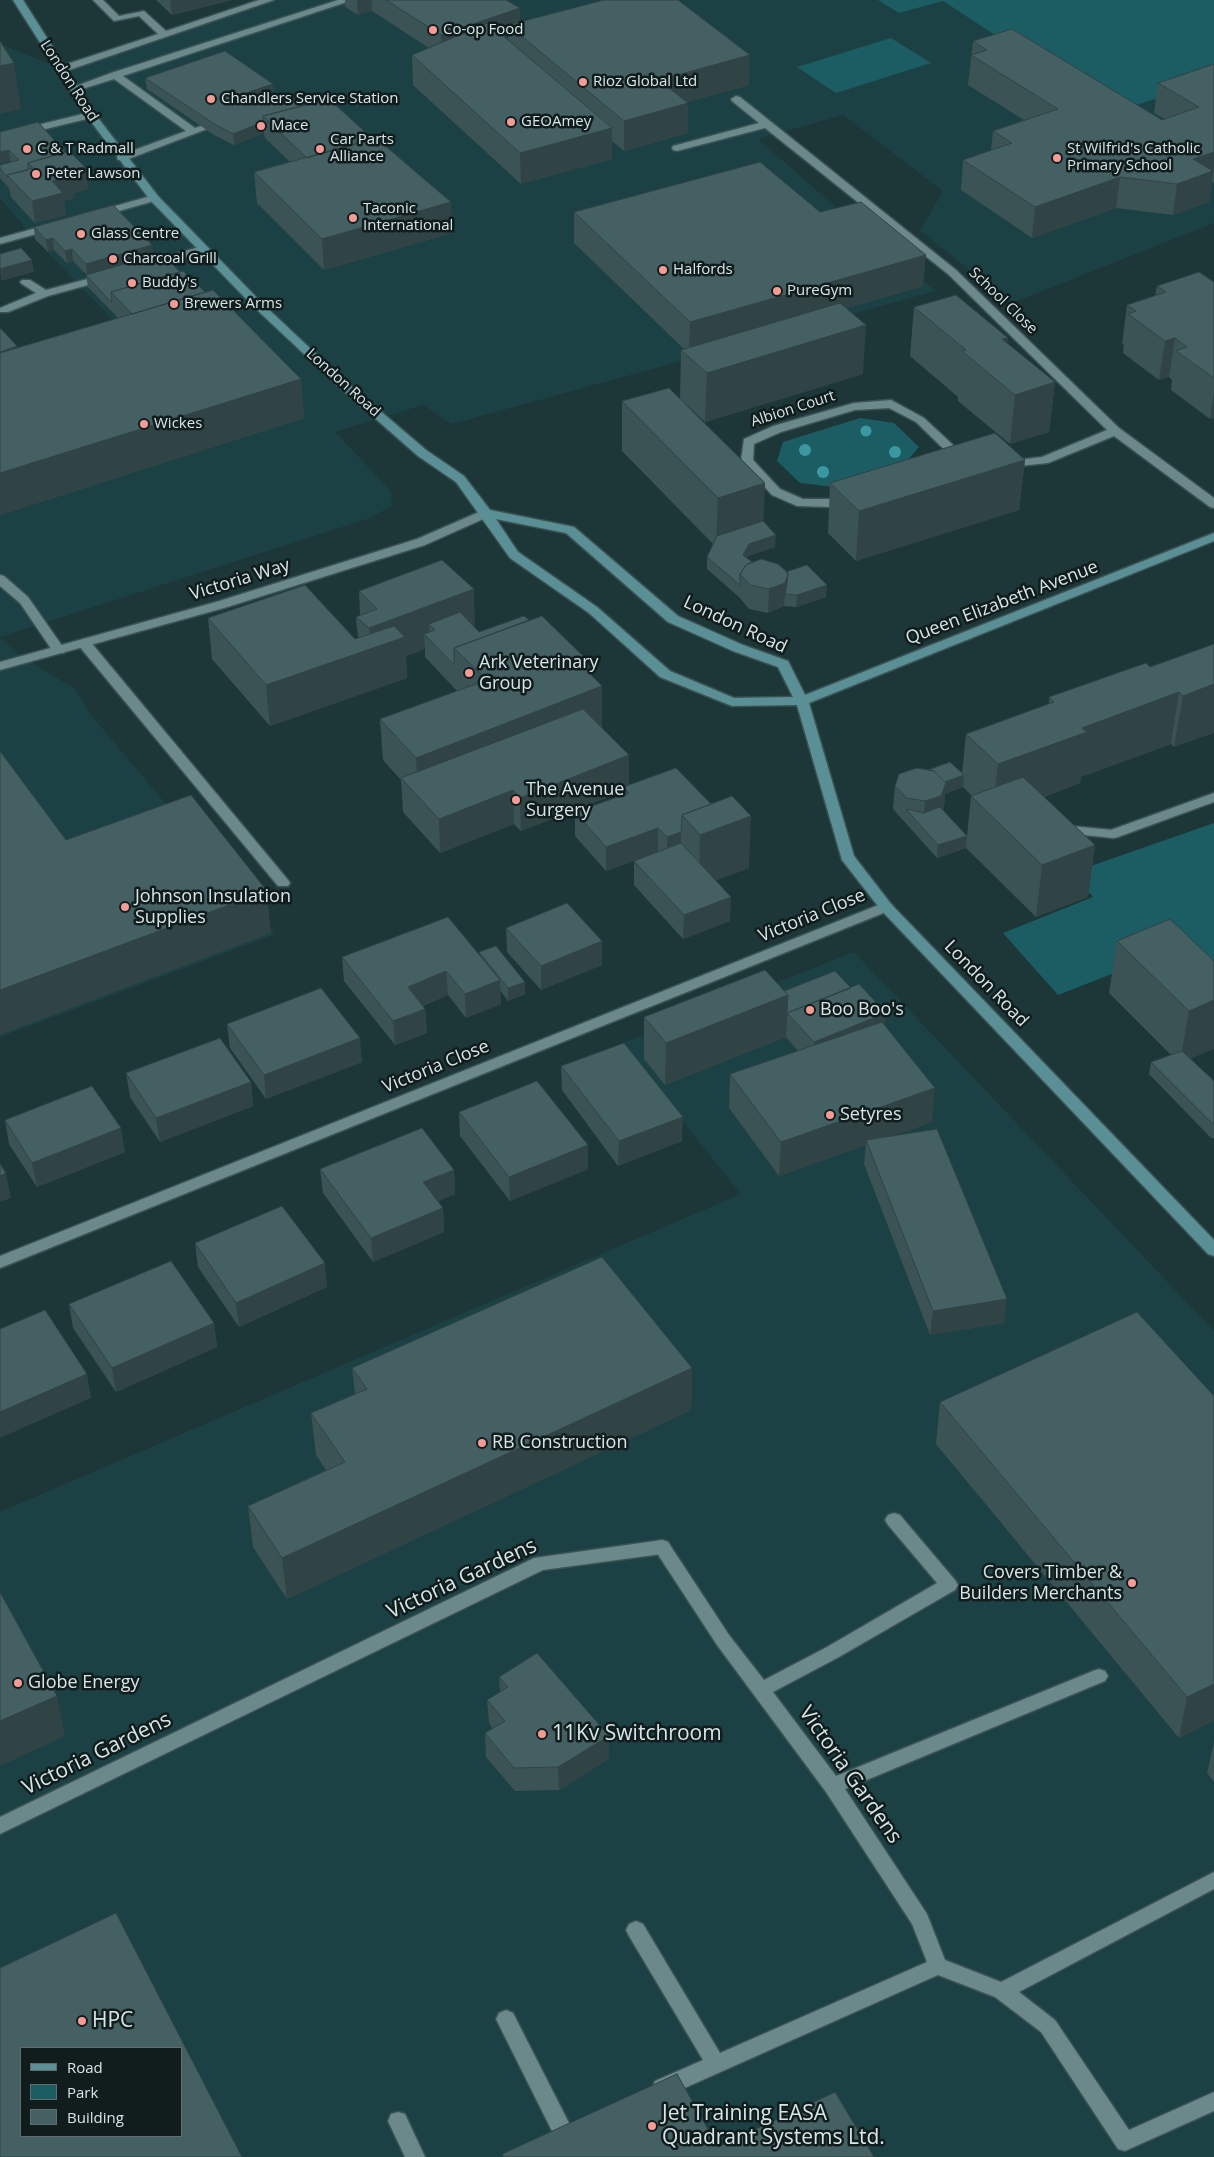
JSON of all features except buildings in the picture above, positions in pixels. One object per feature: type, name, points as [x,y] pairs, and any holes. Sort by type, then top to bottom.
[{"type":"main road","name":"London Road","points":[[18,0],[90,115],[154,198],[269,316],[340,382],[422,453],[460,479],[514,555],[593,610],[665,674],[732,702],[802,701]]},
{"type":"main road","name":"London Road","points":[[486,514],[570,530],[673,619],[738,648],[784,664],[802,701],[847,856],[886,907],[1214,1250]]},
{"type":"main road","name":"Queen Elizabeth Avenue","points":[[802,701],[1214,537]]},
{"type":"street","points":[[98,0],[117,19],[141,13],[165,35]]},
{"type":"street","points":[[62,69],[269,0]]},
{"type":"street","points":[[73,89],[115,75],[199,53],[348,0]]},
{"type":"street","points":[[115,75],[194,132]]},
{"type":"street","name":"School Close","points":[[736,99],[952,272],[1115,431],[1214,504]]},
{"type":"street","points":[[0,137],[90,115]]},
{"type":"street","points":[[122,158],[237,116]]},
{"type":"street","points":[[677,148],[767,124]]},
{"type":"street","points":[[87,217],[154,198]]},
{"type":"street","points":[[0,241],[68,222]]},
{"type":"street","points":[[138,268],[203,249]]},
{"type":"street","points":[[4,310],[44,294],[119,273]]},
{"type":"street","points":[[26,282],[44,294]]},
{"type":"street","name":"Albion Court","points":[[858,495],[832,503],[801,503],[776,492],[747,461],[748,442],[777,429],[854,407],[892,404],[920,420],[965,463],[973,467],[955,469]]},
{"type":"street","points":[[990,468],[1044,460],[1115,431]]},
{"type":"street","name":"Victoria Way","points":[[0,666],[220,606],[421,542],[486,514]]},
{"type":"street","points":[[0,579],[24,600],[59,650]]},
{"type":"street","points":[[84,643],[283,882]]},
{"type":"street","points":[[1046,827],[1113,834],[1214,797]]},
{"type":"street","name":"Victoria Close","points":[[0,1262],[886,907]]},
{"type":"street","points":[[761,1690],[833,1652],[949,1585],[894,1520]]},
{"type":"street","name":"Victoria Gardens","points":[[0,1826],[540,1563],[662,1547],[723,1640],[833,1786],[920,1920],[938,1966]]},
{"type":"street","points":[[833,1786],[1099,1676]]},
{"type":"street","points":[[1002,1991],[1214,1880]]},
{"type":"street","points":[[636,1930],[716,2064]]},
{"type":"street","points":[[644,2096],[938,1966],[1002,1991],[1048,2026],[1125,2142],[1214,2101]]},
{"type":"street","points":[[506,2019],[564,2132]]},
{"type":"street","points":[[398,2121],[415,2157]]},
{"type":"shaded area","points":[[272,0],[1214,0],[1214,223],[1012,303],[920,231],[943,191],[843,115],[758,139],[856,225],[936,291],[452,424],[423,405],[335,432],[391,491],[392,506],[367,519],[0,637],[0,381],[133,341],[35,239],[0,198],[0,44],[62,69]]},
{"type":"shaded area","points":[[0,638],[22,657],[75,689],[91,715],[275,934],[0,1037]]},
{"type":"shaded area","points":[[854,952],[1214,1331],[1214,2157],[0,2157],[0,1512],[741,1194],[621,1044]]},
{"type":"green space","points":[[878,0],[1214,0],[1214,81],[1113,112],[943,1],[899,13]]},
{"type":"green space","points":[[891,38],[931,63],[836,93],[797,67]]},
{"type":"green space","points":[[860,418],[894,423],[919,447],[901,468],[835,487],[800,483],[777,461],[783,442]]},
{"type":"green space","points":[[1214,823],[1214,960],[1174,976],[1155,957],[1058,995],[1003,933],[1093,897],[1071,873]]},
{"type":"place","name":"Co-op Food","points":[[433,30]]},
{"type":"place","name":"Rioz Global Ltd","points":[[583,82]]},
{"type":"place","name":"Chandlers Service Station","points":[[211,99]]},
{"type":"place","name":"GEOAmey","points":[[511,122]]},
{"type":"place","name":"Mace","points":[[261,126]]},
{"type":"place","name":"C & T Radmall","points":[[27,149]]},
{"type":"place","name":"Car Parts Alliance","points":[[320,149]]},
{"type":"place","name":"St Wilfrid's Catholic Primary School","points":[[1057,158]]},
{"type":"place","name":"Peter Lawson","points":[[36,174]]},
{"type":"place","name":"Taconic International","points":[[353,218]]},
{"type":"place","name":"Glass Centre","points":[[81,234]]},
{"type":"place","name":"Charcoal Grill","points":[[113,259]]},
{"type":"place","name":"Halfords","points":[[663,270]]},
{"type":"place","name":"Buddy's","points":[[132,283]]},
{"type":"place","name":"PureGym","points":[[777,291]]},
{"type":"place","name":"Brewers Arms","points":[[174,304]]},
{"type":"place","name":"Wickes","points":[[144,424]]},
{"type":"place","name":"Ark Veterinary Group","points":[[469,673]]},
{"type":"place","name":"The Avenue Surgery","points":[[516,800]]},
{"type":"place","name":"Johnson Insulation Supplies","points":[[125,907]]},
{"type":"place","name":"Boo Boo's","points":[[810,1010]]},
{"type":"place","name":"Setyres","points":[[830,1115]]},
{"type":"place","name":"RB Construction","points":[[482,1443]]},
{"type":"place","name":"Covers Timber & Builders Merchants","points":[[1132,1583]]},
{"type":"place","name":"Globe Energy","points":[[18,1683]]},
{"type":"place","name":"11Kv Switchroom","points":[[542,1734]]},
{"type":"place","name":"HPC","points":[[82,2021]]},
{"type":"place","name":"Jet Training EASA Quadrant Systems Ltd.","points":[[652,2126]]}]
